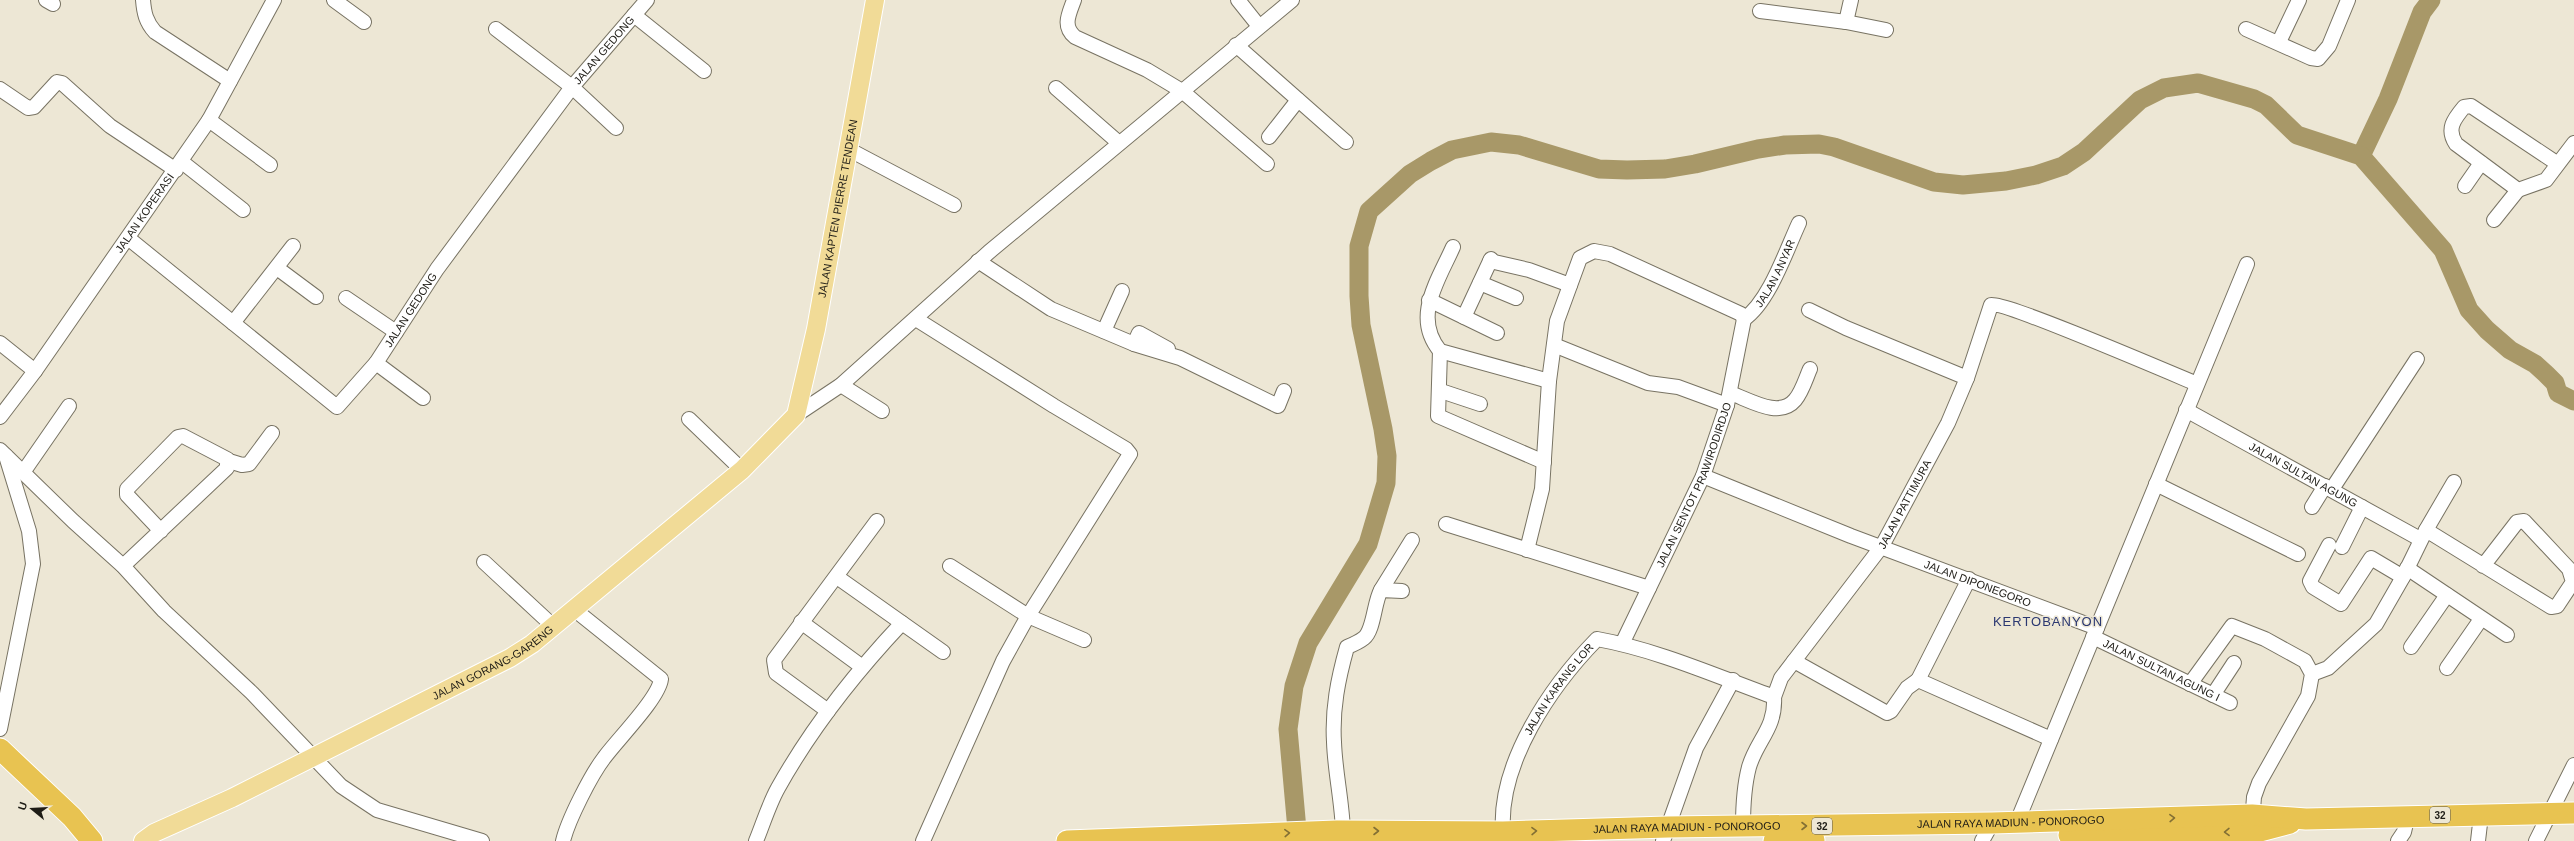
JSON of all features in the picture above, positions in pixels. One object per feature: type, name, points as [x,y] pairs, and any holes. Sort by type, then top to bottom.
[{"type":"highway","points":[[1,756],[72,817],[92,841]]},
{"type":"highway","name":"JALAN RAYA MADIUN - PONOROGO","points":[[1774,841],[1986,833],[2146,831],[2306,819],[2408,815],[2574,813]]},
{"type":"highway","name":"JALAN RAYA MADIUN - PONOROGO","points":[[1067,841],[1206,837],[1341,824],[1433,836],[1503,832],[1666,834],[1743,826],[1986,833],[2017,822],[2146,831]]},
{"type":"main road","name":"JALAN KAPTEN PIERRE TENDEAN","points":[[796,415],[816,329],[875,0]]},
{"type":"main road","name":"JALAN GORANG-GARENG","points":[[151,838],[510,658],[574,610],[742,470],[796,415]]},
{"type":"street","points":[[144,0],[148,24],[155,32],[230,81]]},
{"type":"street","name":"JALAN KOPERASI","points":[[0,417],[35,371],[179,166],[209,120],[274,0]]},
{"type":"street","points":[[334,0],[364,22]]},
{"type":"street","name":"JALAN GEDONG","points":[[128,238],[337,407],[376,363],[437,269],[572,87],[647,0]]},
{"type":"street","points":[[1074,0],[1067,22],[1068,31],[1075,37],[1146,70],[1182,91],[1267,164]]},
{"type":"street","points":[[1238,0],[1258,25]]},
{"type":"street","points":[[796,415],[841,385],[978,262],[1182,91],[1258,25],[1292,0]]},
{"type":"street","points":[[1846,22],[1851,0]]},
{"type":"street","points":[[2278,42],[2299,0]]},
{"type":"street","points":[[2246,29],[2311,58],[2318,58],[2329,46],[2348,0]]},
{"type":"street","points":[[1760,11],[1846,22],[1886,30]]},
{"type":"street","points":[[634,15],[704,70]]},
{"type":"street","points":[[496,29],[572,87],[616,128]]},
{"type":"street","points":[[1236,45],[1346,142]]},
{"type":"street","points":[[0,88],[28,108],[34,107],[57,82],[62,83],[110,126],[179,166],[243,210]]},
{"type":"street","points":[[1056,88],[1119,143]]},
{"type":"street","points":[[1269,137],[1298,100]]},
{"type":"street","points":[[2518,190],[2456,144],[2452,138],[2451,127],[2464,107],[2471,106],[2479,109],[2558,164]]},
{"type":"street","points":[[209,120],[270,165]]},
{"type":"street","points":[[2494,220],[2518,190],[2546,180],[2574,143]]},
{"type":"street","points":[[848,149],[954,205]]},
{"type":"street","points":[[2464,186],[2481,163]]},
{"type":"street","name":"JALAN ANYAR","points":[[1744,319],[1753,313],[1764,297],[1799,223]]},
{"type":"street","points":[[234,323],[293,246]]},
{"type":"street","points":[[1453,247],[1429,300],[1427,323],[1431,340],[1440,352],[1441,391],[1438,416],[1544,462]]},
{"type":"street","points":[[1527,550],[1542,489],[1549,381],[1557,321],[1580,258],[1594,251],[1610,254],[1741,314],[1744,319]]},
{"type":"street","points":[[1464,317],[1490,260],[1529,270],[1570,284]]},
{"type":"street","points":[[978,262],[1051,309],[1134,344],[1139,333],[1164,346],[1180,358],[1278,406],[1284,391]]},
{"type":"street","points":[[2017,822],[2247,264]]},
{"type":"street","points":[[277,268],[316,297]]},
{"type":"street","points":[[1480,283],[1516,298]]},
{"type":"street","points":[[1104,331],[1122,291]]},
{"type":"street","points":[[346,298],[396,332]]},
{"type":"street","points":[[1429,300],[1498,333]]},
{"type":"street","name":"JALAN PATTIMURA","points":[[1743,826],[1743,799],[1750,766],[1772,720],[1774,697],[1781,678],[1882,546],[1948,423],[1968,378],[1990,308],[1994,304],[2197,384]]},
{"type":"street","points":[[1808,310],[1846,328],[1968,378]]},
{"type":"street","points":[[916,319],[1130,452],[1130,457],[1028,616],[1003,661],[922,841]]},
{"type":"street","name":"JALAN SENTOT PRAWIRODIRDJO","points":[[1622,644],[1702,476],[1729,399],[1744,319]]},
{"type":"street","points":[[0,343],[35,371]]},
{"type":"street","points":[[1554,345],[1648,383],[1678,387],[1776,410],[1785,409],[1796,400],[1810,369]]},
{"type":"street","points":[[1440,352],[1549,381]]},
{"type":"street","points":[[2312,507],[2329,488],[2417,359]]},
{"type":"street","points":[[376,363],[423,398]]},
{"type":"street","points":[[841,385],[882,411]]},
{"type":"street","points":[[1441,391],[1480,404]]},
{"type":"street","points":[[24,471],[69,406]]},
{"type":"street","name":"JALAN SULTAN AGUNG","points":[[2186,410],[2362,507],[2423,534],[2483,566],[2551,607],[2557,606],[2572,582],[2569,569],[2524,521],[2517,522],[2483,566]]},
{"type":"street","points":[[689,419],[742,470]]},
{"type":"street","points":[[162,531],[127,495],[126,489],[180,436],[202,445],[229,461],[242,465],[249,464],[272,433]]},
{"type":"street","points":[[3,453],[24,471],[73,521],[123,566],[164,611],[252,693],[341,786],[377,810],[482,841]]},
{"type":"street","points":[[0,729],[33,564],[29,531],[3,453]]},
{"type":"street","points":[[123,566],[162,531],[227,468],[229,461]]},
{"type":"street","name":"JALAN DIPONEGORO","points":[[1702,476],[1969,579],[2095,632]]},
{"type":"street","points":[[2312,674],[2328,668],[2376,624],[2405,572],[2423,534],[2454,482]]},
{"type":"street","points":[[2156,484],[2298,554]]},
{"type":"street","points":[[2362,507],[2310,581],[2313,587],[2338,603],[2343,603],[2371,558],[2405,572],[2447,596],[2507,635]]},
{"type":"street","points":[[828,711],[776,674],[774,667],[778,653],[837,577],[877,521]]},
{"type":"street","points":[[1446,524],[1648,588]]},
{"type":"street","points":[[1341,824],[1334,743],[1334,710],[1338,679],[1347,648],[1365,638],[1370,628],[1376,600],[1412,540]]},
{"type":"street","points":[[484,562],[553,626]]},
{"type":"street","points":[[950,566],[1028,616],[1084,640]]},
{"type":"street","points":[[837,577],[944,652]]},
{"type":"street","points":[[1794,661],[1887,713],[1891,711],[1910,684],[1918,680],[1969,579]]},
{"type":"street","points":[[1382,590],[1402,592]]},
{"type":"street","points":[[2411,647],[2447,596]]},
{"type":"street","points":[[563,841],[568,826],[602,760],[656,692],[661,679],[574,610]]},
{"type":"street","points":[[2447,668],[2481,619]]},
{"type":"street","points":[[801,622],[861,666]]},
{"type":"street","points":[[756,841],[778,788],[828,711],[861,666],[902,623]]},
{"type":"street","points":[[2190,684],[2232,626],[2265,639],[2305,661],[2312,674],[2308,696],[2259,782],[2252,823]]},
{"type":"street","name":"JALAN SULTAN AGUNG I","points":[[2095,632],[2190,684],[2230,703]]},
{"type":"street","name":"JALAN KARANG LOR","points":[[1503,832],[1501,812],[1510,776],[1522,743],[1578,659],[1597,640],[1622,644],[1733,680],[1774,697]]},
{"type":"street","points":[[2213,695],[2234,664]]},
{"type":"street","points":[[1666,834],[1696,748],[1733,680]]},
{"type":"street","points":[[1918,680],[2051,739]]},
{"type":"street","points":[[2536,841],[2574,765]]},
{"type":"street","points":[[2398,841],[2404,832],[2408,815]]},
{"type":"street","points":[[2478,841],[2481,815]]},
{"type":"waterway","points":[[2361,156],[2388,99],[2422,12],[2431,0]]},
{"type":"waterway","points":[[1298,841],[1288,729],[1294,686],[1308,643],[1368,544],[1386,483],[1387,456],[1383,429],[1361,325],[1359,296],[1359,246],[1369,211],[1410,174],[1452,150],[1491,142],[1519,145],[1599,169],[1627,170],[1665,169],[1695,164],[1758,149],[1785,145],[1819,144],[1834,147],[1934,182],[1963,185],[2006,181],[2036,175],[2063,166],[2084,152],[2140,100],[2164,88],[2198,83],[2254,99],[2266,105],[2297,135],[2361,156],[2443,250],[2469,310],[2487,330],[2510,350],[2535,364],[2546,374],[2555,383],[2558,393],[2574,401]]},
{"type":"district","name":"KERTOBANYON","points":[[2048,621]]}]
